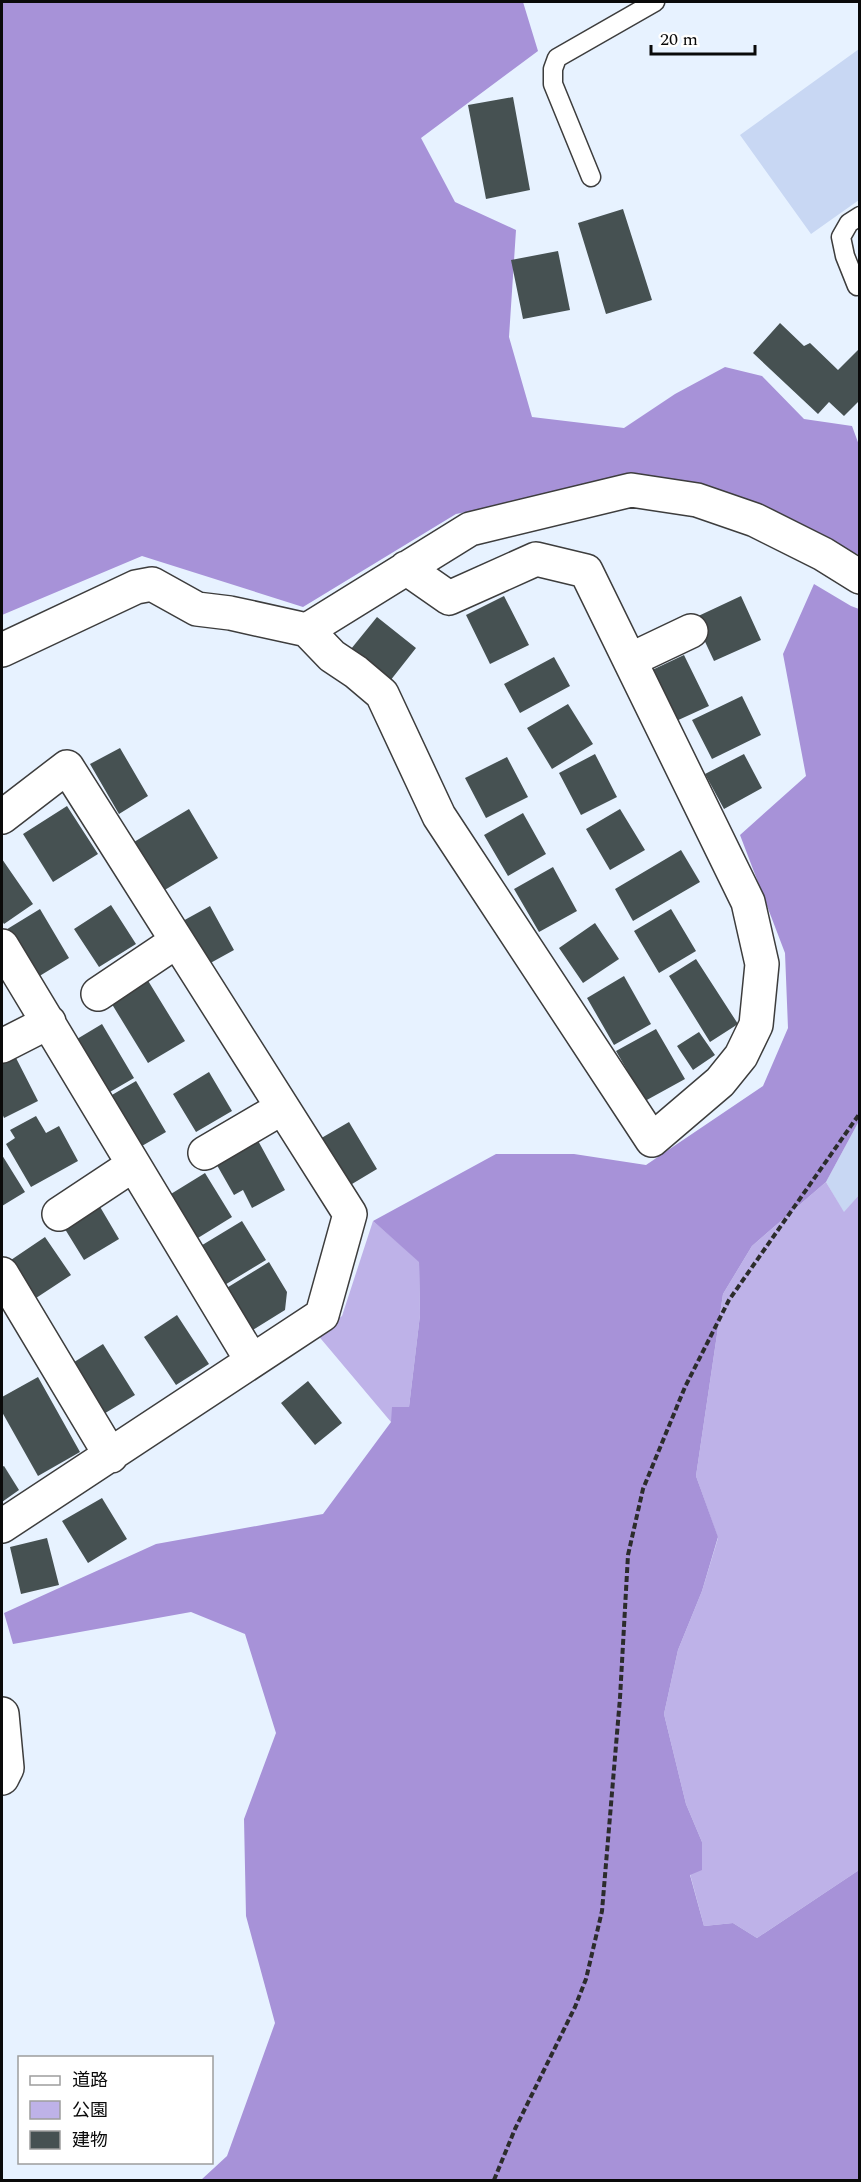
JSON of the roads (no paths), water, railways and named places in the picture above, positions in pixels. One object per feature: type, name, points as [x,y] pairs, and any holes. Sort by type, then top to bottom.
[{"type":"street","points":[[307,630],[470,529],[631,490],[697,500],[755,520],[823,554],[860,577]]},
{"type":"street","points":[[2,650],[136,587],[152,584],[197,609],[230,613],[307,630],[332,656],[382,694],[439,816],[652,1140],[720,1082],[741,1056],[756,1025],[762,964],[748,902],[586,571],[536,559],[449,598],[406,568]]},
{"type":"street","points":[[630,660],[691,631]]},
{"type":"street","points":[[2,817],[67,767],[350,1214],[322,1315],[2,1526]]},
{"type":"street","points":[[98,994],[177,941]]},
{"type":"street","points":[[2,946],[252,1361]]},
{"type":"street","points":[[2,1046],[48,1022]]},
{"type":"street","points":[[205,1153],[282,1108]]},
{"type":"street","points":[[59,1214],[133,1165]]},
{"type":"street","points":[[2,1274],[111,1455]]},
{"type":"street","points":[[2,1714],[7,1768],[2,1778]]},
{"type":"lane","points":[[591,177],[553,84],[553,69],[557,58],[656,2]]},
{"type":"lane","points":[[857,286],[845,256],[841,237],[849,223],[860,216]]}]
